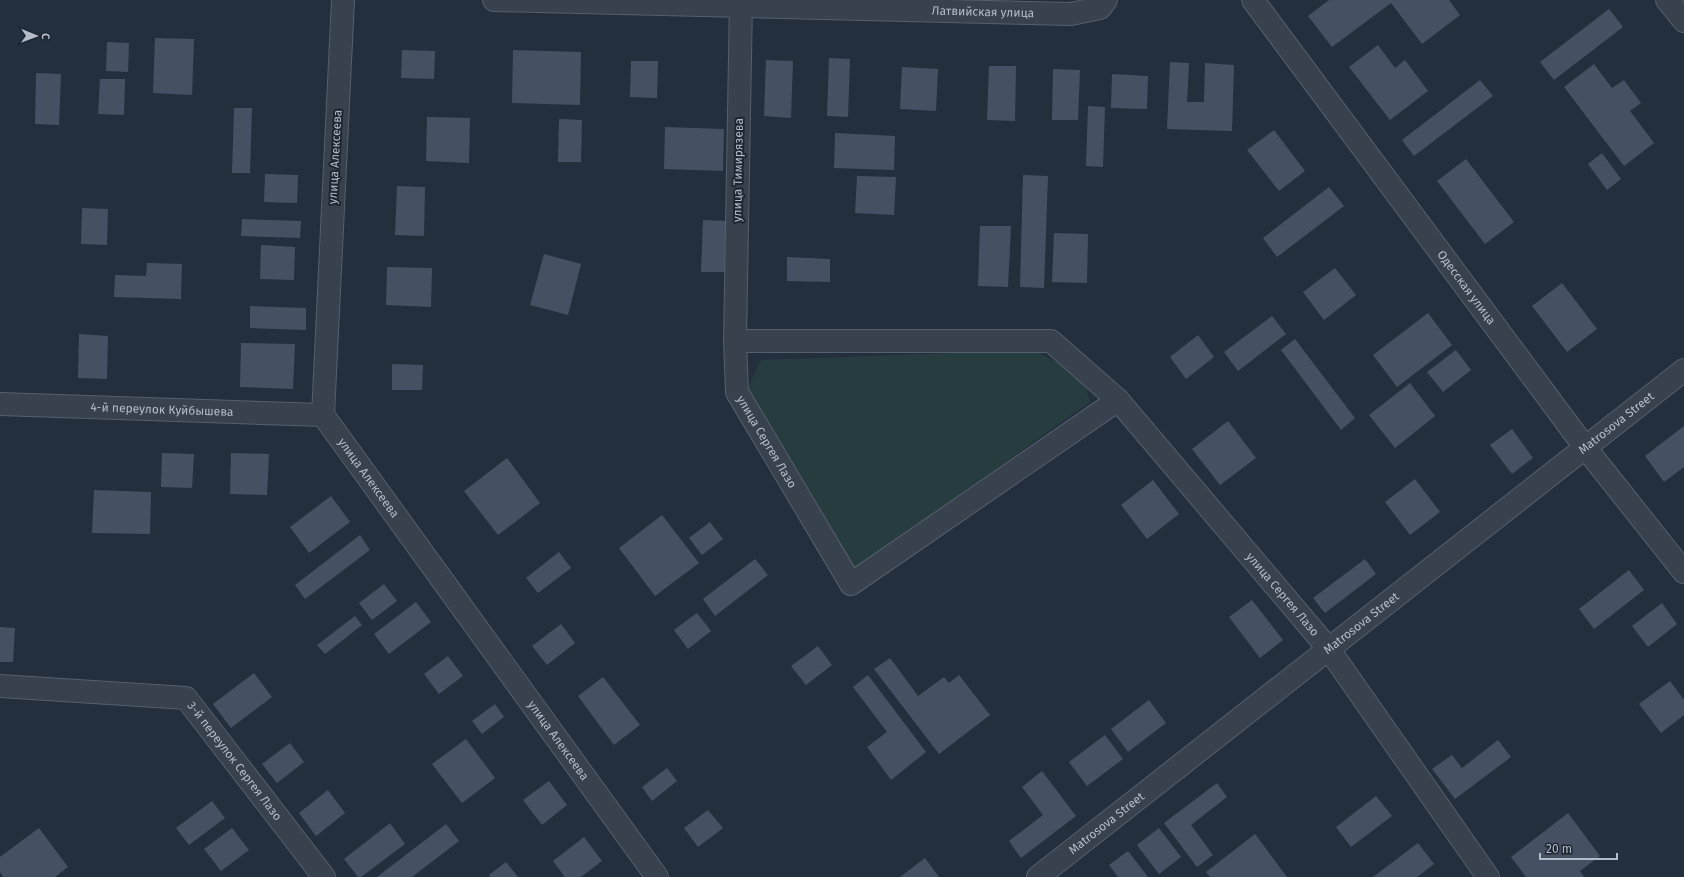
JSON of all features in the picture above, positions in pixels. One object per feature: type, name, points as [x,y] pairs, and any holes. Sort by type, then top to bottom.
[{"type":"street","name":"улица Алексеева","points":[[343,0],[323,415],[657,877]]},
{"type":"street","name":"Латвийская улица","points":[[494,0],[741,3],[1071,14],[1100,8],[1106,0]]},
{"type":"street","name":"Одесская улица","points":[[1253,0],[1584,446],[1684,572]]},
{"type":"street","points":[[1667,0],[1684,21]]},
{"type":"street","name":"улица Тимирязева","points":[[735,341],[741,3]]},
{"type":"street","name":"улица Сергея Лазо","points":[[1118,400],[851,584],[737,392],[735,341],[1051,341],[1118,400],[1328,648],[1488,877]]},
{"type":"street","name":"Matrosova Street","points":[[1038,877],[1584,446],[1684,370]]},
{"type":"street","name":"4-й переулок Куйбышева","points":[[0,404],[323,415]]},
{"type":"street","name":"3-й переулок Сергея Лазо","points":[[0,686],[186,698],[324,877]]},
{"type":"green space","points":[[1033,350],[1083,375],[1090,402],[854,570],[748,388],[761,360]]},
{"type":"building","points":[[1329,0],[1449,0],[1460,15],[1422,44],[1391,3],[1332,47],[1308,16]]},
{"type":"building","points":[[1609,9],[1623,27],[1554,80],[1540,62]]},
{"type":"building","points":[[155,38],[194,39],[192,95],[153,93]]},
{"type":"building","points":[[107,42],[129,43],[128,72],[106,71]]},
{"type":"building","points":[[1378,45],[1395,68],[1405,60],[1428,91],[1390,120],[1349,67]]},
{"type":"building","points":[[402,50],[435,51],[434,79],[401,78]]},
{"type":"building","points":[[513,50],[581,52],[580,105],[512,103]]},
{"type":"building","points":[[829,58],[850,59],[848,117],[827,116]]},
{"type":"building","points":[[766,60],[793,61],[791,118],[764,116]]},
{"type":"building","points":[[631,61],[658,61],[657,98],[630,97]]},
{"type":"building","points":[[1170,62],[1189,63],[1187,102],[1204,102],[1205,63],[1234,65],[1232,131],[1167,129]]},
{"type":"building","points":[[1594,64],[1612,88],[1624,80],[1641,103],[1630,111],[1654,143],[1624,166],[1564,87]]},
{"type":"building","points":[[989,66],[1016,66],[1015,121],[987,120]]},
{"type":"building","points":[[902,67],[938,69],[936,111],[900,109]]},
{"type":"building","points":[[1053,69],[1080,70],[1078,120],[1052,120]]},
{"type":"building","points":[[36,73],[61,74],[59,125],[35,124]]},
{"type":"building","points":[[1112,74],[1148,76],[1147,109],[1111,108]]},
{"type":"building","points":[[100,79],[125,79],[124,115],[98,114]]},
{"type":"building","points":[[1480,80],[1493,96],[1414,156],[1402,140]]},
{"type":"building","points":[[1088,106],[1105,107],[1103,167],[1086,166]]},
{"type":"building","points":[[234,108],[252,108],[250,173],[232,173]]},
{"type":"building","points":[[427,117],[470,118],[469,163],[426,161]]},
{"type":"building","points":[[559,119],[582,120],[581,162],[558,162]]},
{"type":"building","points":[[665,127],[724,129],[723,171],[664,169]]},
{"type":"building","points":[[1274,130],[1305,171],[1279,191],[1247,150]]},
{"type":"building","points":[[835,133],[895,136],[894,170],[834,168]]},
{"type":"building","points":[[1602,153],[1621,179],[1607,190],[1588,164]]},
{"type":"building","points":[[1466,159],[1514,222],[1485,244],[1437,181]]},
{"type":"building","points":[[265,174],[298,175],[297,203],[264,202]]},
{"type":"building","points":[[1023,175],[1048,176],[1044,288],[1020,287]]},
{"type":"building","points":[[857,176],[896,177],[894,215],[855,213]]},
{"type":"building","points":[[397,186],[425,187],[424,236],[395,235]]},
{"type":"building","points":[[1329,187],[1344,206],[1277,257],[1263,238]]},
{"type":"building","points":[[82,208],[108,209],[107,245],[81,244]]},
{"type":"building","points":[[242,219],[301,221],[300,238],[241,236]]},
{"type":"building","points":[[703,220],[728,221],[726,272],[701,272]]},
{"type":"building","points":[[980,226],[1011,226],[1008,287],[978,286]]},
{"type":"building","points":[[1054,233],[1088,234],[1087,283],[1052,282]]},
{"type":"building","points":[[261,245],[295,247],[294,280],[260,279]]},
{"type":"building","points":[[544,254],[581,264],[568,315],[530,305]]},
{"type":"building","points":[[787,257],[830,259],[830,282],[787,281]]},
{"type":"building","points":[[147,263],[182,264],[181,299],[114,297],[115,275],[146,276]]},
{"type":"building","points":[[387,267],[432,268],[431,307],[386,305]]},
{"type":"building","points":[[1335,268],[1356,295],[1324,320],[1303,292]]},
{"type":"building","points":[[1562,283],[1597,329],[1567,352],[1532,306]]},
{"type":"building","points":[[250,306],[306,308],[306,330],[250,328]]},
{"type":"building","points":[[1428,313],[1452,345],[1397,387],[1373,355]]},
{"type":"building","points":[[1272,316],[1286,334],[1238,371],[1224,352]]},
{"type":"building","points":[[79,334],[108,336],[107,379],[78,378]]},
{"type":"building","points":[[1198,335],[1214,357],[1186,379],[1170,357]]},
{"type":"building","points":[[1295,339],[1355,418],[1341,430],[1281,350]]},
{"type":"building","points":[[241,343],[295,344],[293,389],[240,387]]},
{"type":"building","points":[[1456,350],[1471,370],[1443,392],[1427,372]]},
{"type":"building","points":[[392,364],[423,365],[422,390],[392,390]]},
{"type":"building","points":[[1410,383],[1435,416],[1395,448],[1369,415]]},
{"type":"building","points":[[1228,421],[1256,458],[1220,485],[1192,449]]},
{"type":"building","points":[[1684,426],[1684,467],[1664,482],[1645,456]]},
{"type":"building","points":[[1512,429],[1533,458],[1512,474],[1490,445]]},
{"type":"building","points":[[162,453],[194,454],[192,488],[161,487]]},
{"type":"building","points":[[231,453],[269,454],[267,495],[230,494]]},
{"type":"building","points":[[507,458],[540,503],[498,535],[464,491]]},
{"type":"building","points":[[1415,479],[1440,512],[1410,535],[1385,502]]},
{"type":"building","points":[[1153,480],[1179,514],[1147,539],[1121,505]]},
{"type":"building","points":[[94,490],[151,492],[150,534],[92,533]]},
{"type":"building","points":[[331,496],[350,522],[309,553],[290,527]]},
{"type":"building","points":[[662,515],[699,563],[655,596],[619,548]]},
{"type":"building","points":[[710,522],[723,539],[702,555],[689,538]]},
{"type":"building","points":[[360,535],[370,550],[305,599],[295,585]]},
{"type":"building","points":[[559,552],[571,568],[538,593],[526,578]]},
{"type":"building","points":[[755,559],[768,575],[715,616],[703,599]]},
{"type":"building","points":[[1365,559],[1376,574],[1325,613],[1313,598]]},
{"type":"building","points":[[1629,570],[1644,590],[1594,629],[1579,609]]},
{"type":"building","points":[[384,584],[397,601],[372,620],[359,603]]},
{"type":"building","points":[[1252,600],[1283,640],[1260,658],[1229,617]]},
{"type":"building","points":[[416,602],[431,622],[389,654],[374,634]]},
{"type":"building","points":[[1662,603],[1677,624],[1648,647],[1632,626]]},
{"type":"building","points":[[697,613],[711,631],[688,649],[674,630]]},
{"type":"building","points":[[355,616],[362,625],[325,654],[317,645]]},
{"type":"building","points":[[561,624],[575,643],[547,665],[532,646]]},
{"type":"building","points":[[0,627],[15,628],[13,662],[0,662]]},
{"type":"building","points":[[818,646],[832,665],[806,685],[791,666]]},
{"type":"building","points":[[448,656],[463,676],[439,694],[424,674]]},
{"type":"building","points":[[890,658],[918,696],[944,677],[949,683],[959,675],[990,715],[939,754],[874,669]]},
{"type":"building","points":[[254,673],[272,697],[231,728],[213,704]]},
{"type":"building","points":[[868,675],[926,752],[891,780],[867,747],[887,732],[853,687]]},
{"type":"building","points":[[603,677],[640,725],[614,745],[578,696]]},
{"type":"building","points":[[1670,681],[1684,700],[1684,715],[1661,733],[1639,704]]},
{"type":"building","points":[[1149,700],[1166,723],[1128,752],[1111,729]]},
{"type":"building","points":[[495,704],[504,717],[482,734],[472,721]]},
{"type":"building","points":[[1105,735],[1123,759],[1087,786],[1069,762]]},
{"type":"building","points":[[466,739],[495,778],[462,803],[432,764]]},
{"type":"building","points":[[1498,740],[1511,757],[1455,799],[1432,769],[1452,755],[1462,768]]},
{"type":"building","points":[[290,743],[304,762],[277,783],[262,764]]},
{"type":"building","points":[[667,768],[677,781],[652,801],[642,787]]},
{"type":"building","points":[[1042,771],[1076,816],[1021,858],[1009,841],[1043,815],[1022,787]]},
{"type":"building","points":[[549,781],[567,805],[542,825],[523,800]]},
{"type":"building","points":[[1217,783],[1227,797],[1191,825],[1213,855],[1197,867],[1164,823]]},
{"type":"building","points":[[328,790],[345,813],[316,836],[299,813]]},
{"type":"building","points":[[1376,796],[1392,816],[1351,847],[1336,827]]},
{"type":"building","points":[[212,801],[225,818],[189,845],[176,828]]},
{"type":"building","points":[[708,810],[723,828],[698,847],[684,828]]},
{"type":"building","points":[[1568,813],[1600,856],[1580,871],[1584,877],[1526,877],[1511,857]]},
{"type":"building","points":[[390,823],[405,844],[361,877],[358,877],[344,859]]},
{"type":"building","points":[[446,824],[459,841],[412,877],[377,877]]},
{"type":"building","points":[[39,828],[68,867],[55,877],[3,877],[0,872],[0,857]]},
{"type":"building","points":[[232,828],[249,850],[221,871],[204,849]]},
{"type":"building","points":[[1159,828],[1181,857],[1159,874],[1137,845]]},
{"type":"building","points":[[1255,834],[1287,877],[1210,877],[1206,872]]},
{"type":"building","points":[[584,837],[602,861],[581,877],[565,877],[553,861]]},
{"type":"building","points":[[1418,843],[1434,864],[1417,877],[1373,877]]},
{"type":"building","points":[[1128,851],[1148,877],[1118,877],[1109,865]]},
{"type":"building","points":[[925,858],[939,877],[900,877]]},
{"type":"building","points":[[506,862],[518,877],[490,877],[489,875]]}]
